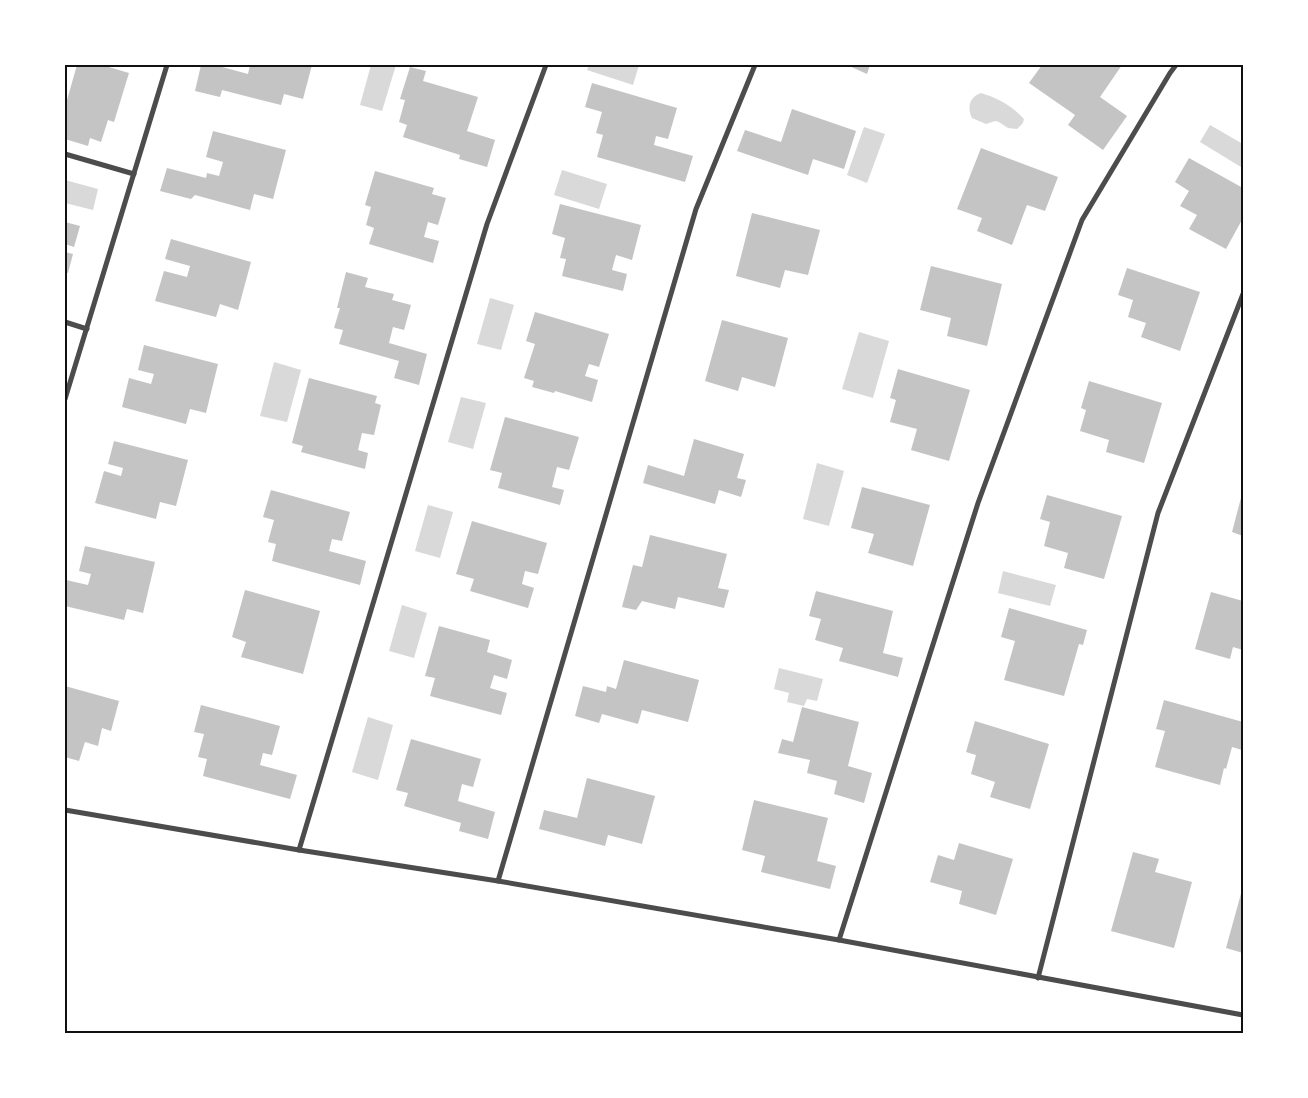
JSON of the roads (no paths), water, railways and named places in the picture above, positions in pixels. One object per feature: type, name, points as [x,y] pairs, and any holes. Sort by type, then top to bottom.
[{"type":"street","points":[[65,399],[167,65]]},
{"type":"street","points":[[299,850],[487,224],[546,65]]},
{"type":"street","points":[[498,881],[696,208],[755,65]]},
{"type":"street","points":[[839,940],[978,504],[1082,220],[1176,65]]},
{"type":"street","points":[[65,154],[134,174]]},
{"type":"street","points":[[1038,978],[1158,513],[1243,294]]},
{"type":"street","points":[[65,322],[87,328]]},
{"type":"street","points":[[65,810],[299,850],[498,881],[839,940],[1243,1015]]}]
